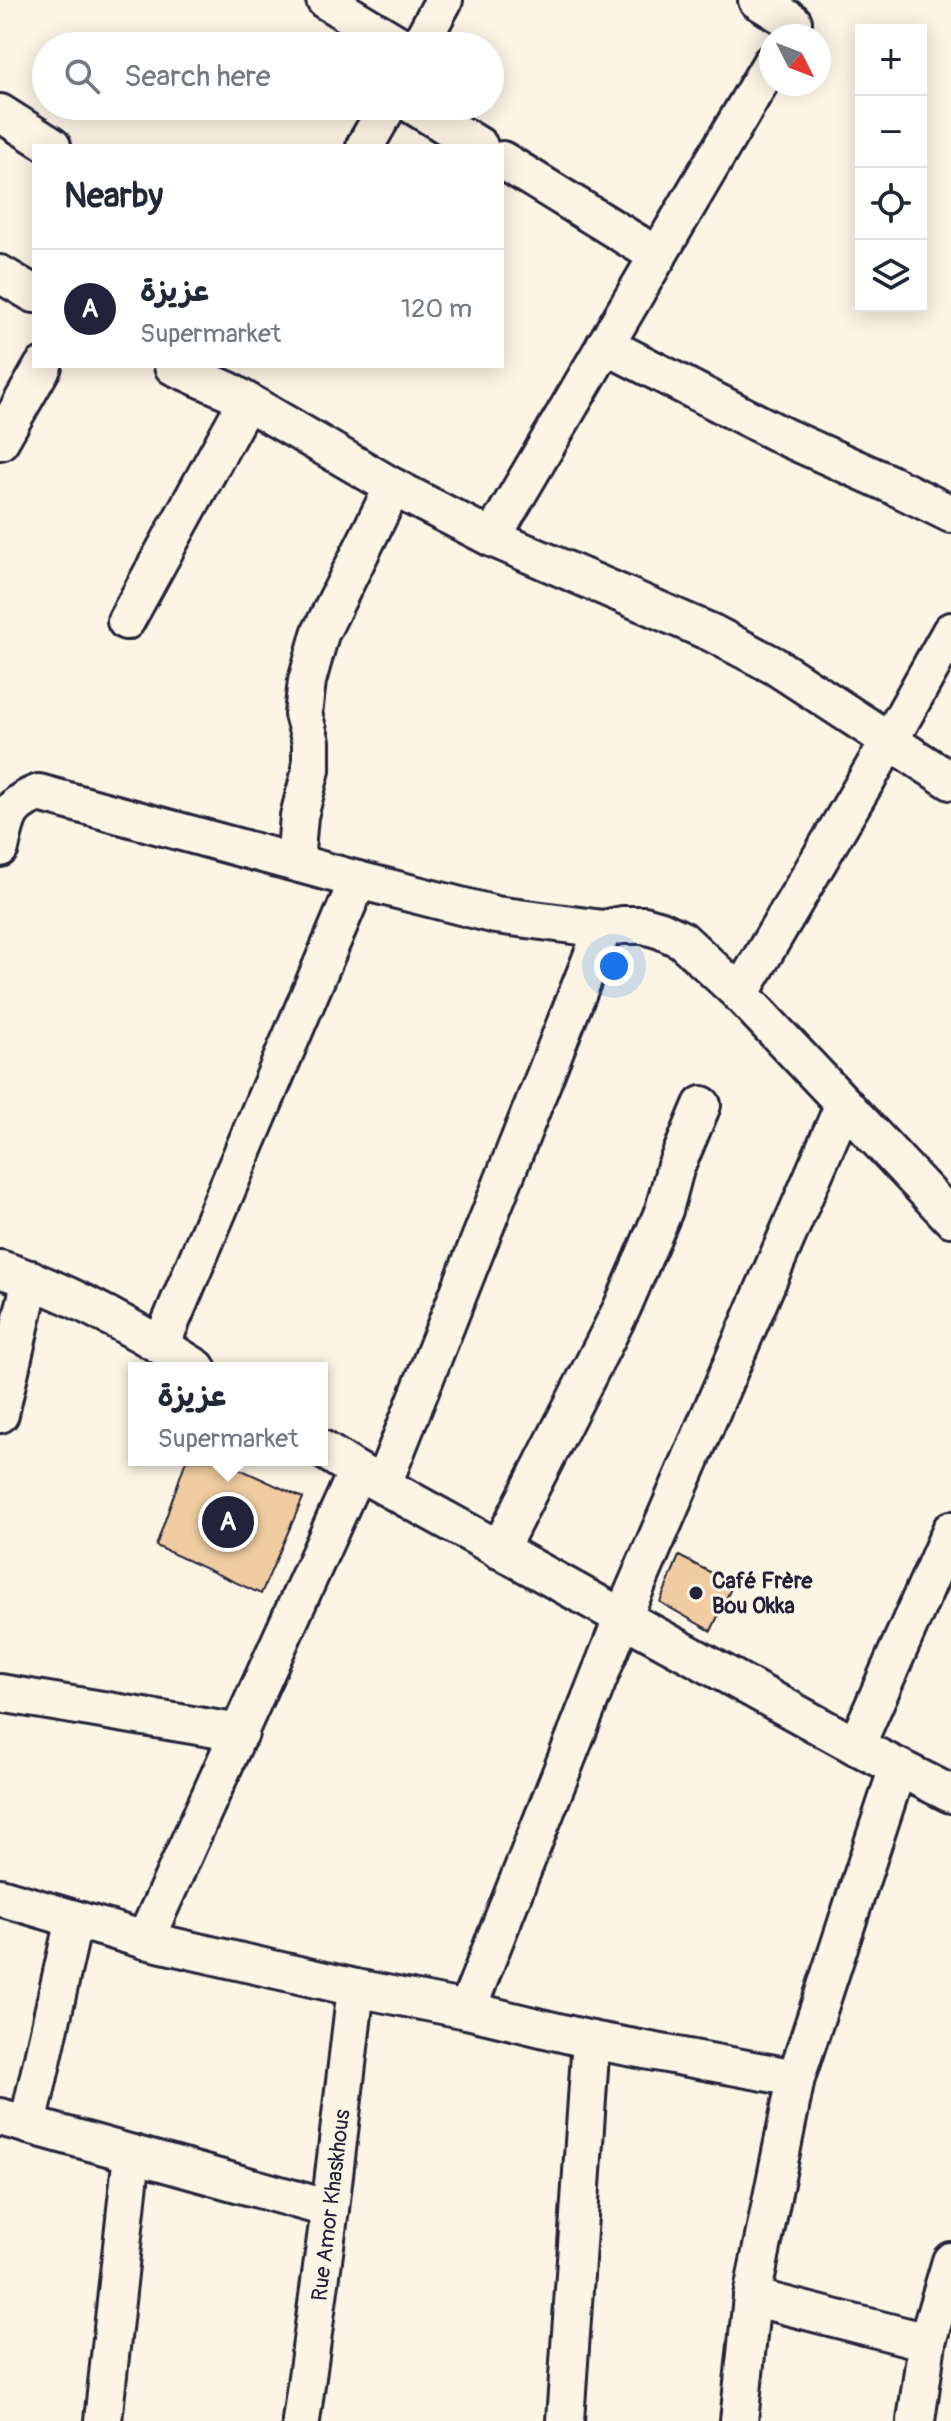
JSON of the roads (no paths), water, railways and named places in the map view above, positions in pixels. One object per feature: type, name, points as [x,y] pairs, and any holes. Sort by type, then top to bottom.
[{"type":"street","points":[[325,0],[378,32]]},
{"type":"street","points":[[427,32],[444,0]]},
{"type":"street","points":[[757,0],[795,19]]},
{"type":"street","points":[[492,538],[759,83]]},
{"type":"street","points":[[0,113],[49,144]]},
{"type":"street","points":[[366,144],[380,120]]},
{"type":"street","points":[[437,120],[476,144]]},
{"type":"street","points":[[504,161],[658,256]]},
{"type":"street","points":[[0,274],[32,293]]},
{"type":"street","points":[[605,345],[785,437],[951,514]]},
{"type":"street","points":[[4,423],[42,368]]},
{"type":"street","points":[[180,368],[239,386],[393,487],[492,538],[712,633],[775,666],[951,781]]},
{"type":"street","points":[[126,621],[239,386]]},
{"type":"street","points":[[295,862],[299,816],[311,770],[311,742],[303,714],[307,681],[320,634],[393,487]]},
{"type":"street","points":[[740,994],[951,631]]},
{"type":"street","points":[[0,848],[7,817],[21,799],[39,793],[496,915],[603,929],[644,925],[661,930],[682,940],[740,994],[951,1218]]},
{"type":"street","points":[[161,1345],[358,880]]},
{"type":"street","points":[[145,1940],[240,1733],[370,1477],[603,929]]},
{"type":"street","points":[[467,2010],[622,1619],[844,1104]]},
{"type":"street","points":[[499,1550],[622,1308],[664,1210],[675,1169],[702,1105]]},
{"type":"street","points":[[0,1414],[16,1274],[161,1345],[188,1362]]},
{"type":"street","points":[[328,1452],[622,1619],[951,1794]]},
{"type":"street","points":[[856,1746],[951,1530]]},
{"type":"street","points":[[0,1693],[240,1733]]},
{"type":"street","points":[[739,2421],[752,2297],[796,2078],[898,1767]]},
{"type":"street","points":[[0,1897],[145,1940],[356,1988],[467,2010],[591,2040],[796,2078]]},
{"type":"street","points":[[74,1919],[14,2121],[330,2209]]},
{"type":"street","name":"Rue Amor Khaskhous","points":[[301,2421],[356,1988]]},
{"type":"street","points":[[565,2421],[591,2040]]},
{"type":"street","points":[[103,2421],[132,2154]]},
{"type":"street","points":[[916,2421],[927,2342],[951,2261]]},
{"type":"street","points":[[752,2297],[927,2342]]},
{"type":"place","name":"عزيزة","points":[[228,1522]]},
{"type":"place","name":"Café Frère Bou Okka","points":[[696,1593]]}]
